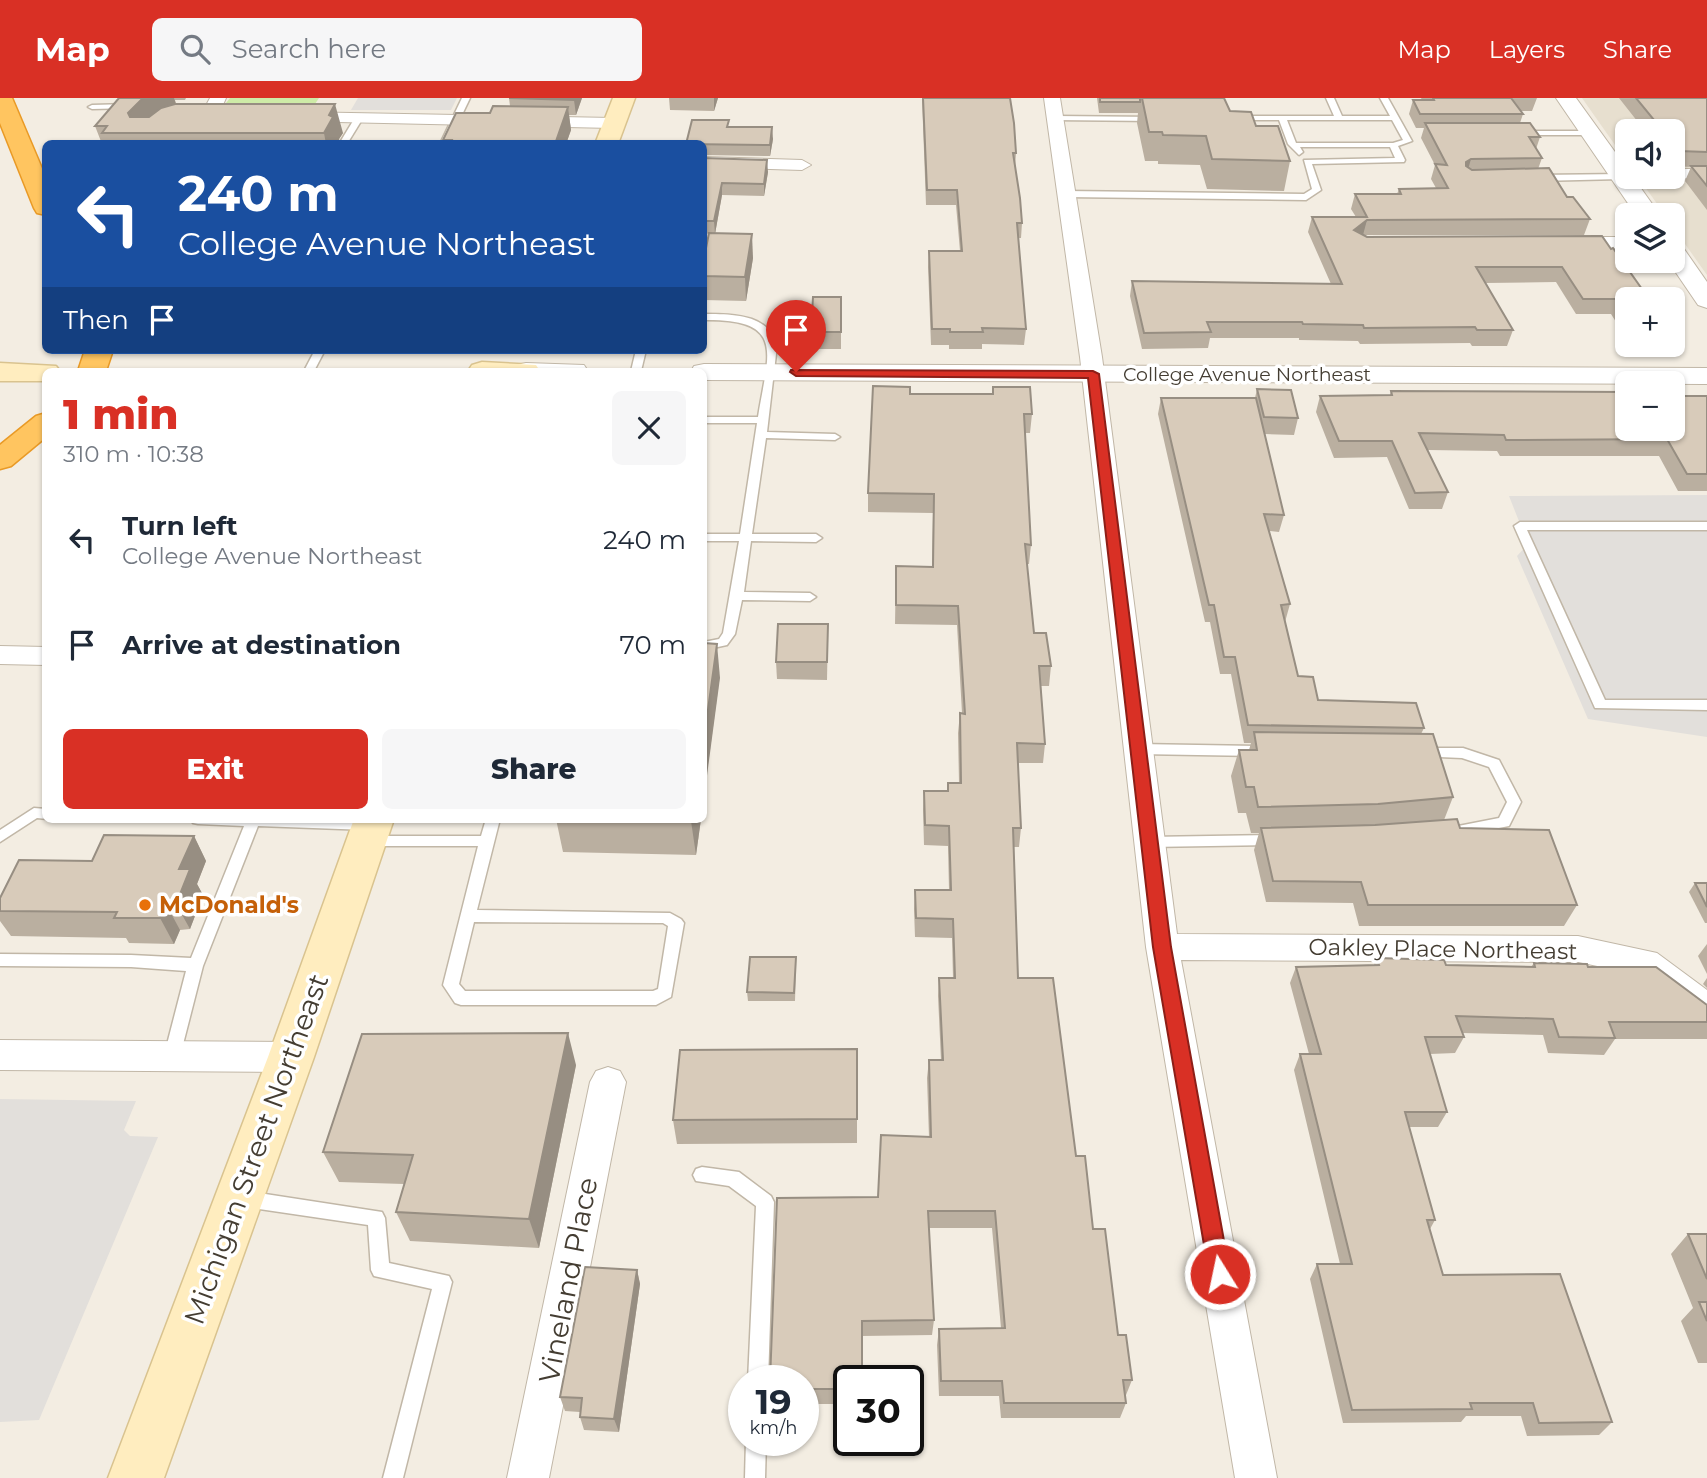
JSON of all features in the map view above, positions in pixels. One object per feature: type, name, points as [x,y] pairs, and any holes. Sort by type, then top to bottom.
[{"type":"highway","points":[[1,98],[42,198]]},
{"type":"highway","points":[[0,460],[42,425]]},
{"type":"main road","points":[[609,133],[624,98]]},
{"type":"main road","points":[[0,372],[42,372]]},
{"type":"main road","name":"Michigan Street Northeast","points":[[136,1478],[291,1057],[371,828]]},
{"type":"street","points":[[326,117],[337,98]]},
{"type":"street","points":[[1566,98],[1615,164]]},
{"type":"street","points":[[192,121],[213,105],[225,116],[456,119],[504,114],[609,133]]},
{"type":"street","points":[[1054,108],[1093,374],[1162,947],[1255,1478]]},
{"type":"street","points":[[707,162],[802,165]]},
{"type":"street","points":[[1685,174],[1707,174]]},
{"type":"street","points":[[1544,244],[1615,243]]},
{"type":"street","points":[[1685,268],[1707,300]]},
{"type":"street","name":"College Avenue Northeast","points":[[707,372],[1707,376]]},
{"type":"street","points":[[0,655],[42,656]]},
{"type":"street","name":"Oakley Place Northeast","points":[[1162,947],[1578,949],[1645,962],[1707,1009]]},
{"type":"street","points":[[0,1055],[291,1057]]},
{"type":"street","name":"Vineland Place","points":[[528,1478],[608,1082]]},
{"type":"lane","points":[[446,140],[466,98]]},
{"type":"lane","points":[[1330,98],[1339,118]]},
{"type":"lane","points":[[1293,145],[1393,145],[1408,141],[1384,98]]},
{"type":"lane","points":[[92,107],[145,106]]},
{"type":"lane","points":[[1054,108],[1169,118]]},
{"type":"lane","points":[[345,140],[359,118]]},
{"type":"lane","points":[[1224,118],[1395,118]]},
{"type":"lane","points":[[1066,194],[1306,197],[1317,190],[1307,162],[1293,145],[1282,118]]},
{"type":"lane","points":[[1403,133],[1416,133]]},
{"type":"lane","points":[[1507,133],[1591,133]]},
{"type":"lane","points":[[1307,162],[1399,162],[1401,160],[1393,145]]},
{"type":"lane","points":[[1521,178],[1615,174]]},
{"type":"lane","points":[[707,317],[742,319],[758,324],[771,342],[770,372],[761,435],[729,634],[723,642],[707,645]]},
{"type":"lane","points":[[707,420],[763,420]]},
{"type":"lane","points":[[761,435],[835,437]]},
{"type":"lane","points":[[1707,526],[1520,526],[1600,705],[1707,705]]},
{"type":"lane","points":[[707,537],[816,538]]},
{"type":"lane","points":[[737,596],[810,597]]},
{"type":"lane","points":[[1138,749],[1275,751]]},
{"type":"lane","points":[[1409,752],[1463,753],[1494,764],[1514,802],[1504,822],[1463,831],[1437,833]]},
{"type":"lane","points":[[0,837],[40,814]]},
{"type":"lane","points":[[172,1056],[179,1013],[252,823]]},
{"type":"lane","points":[[287,823],[371,828],[487,841]]},
{"type":"lane","points":[[468,916],[665,917],[676,923],[665,992],[656,998],[461,999],[451,985],[468,916],[492,823]]},
{"type":"lane","points":[[1149,842],[1290,840]]},
{"type":"lane","points":[[0,960],[131,961],[196,965]]},
{"type":"lane","points":[[702,1175],[733,1178],[765,1202],[759,1365]]},
{"type":"lane","points":[[239,1198],[376,1218],[380,1270],[443,1282],[393,1478]]},
{"type":"lane","points":[[755,1478],[756,1456]]},
{"type":"shaded area","points":[[358,98],[457,98],[451,110],[351,110]]},
{"type":"shaded area","points":[[1582,98],[1707,98],[1707,275],[1685,244],[1685,203],[1656,203],[1647,189],[1685,189],[1685,119],[1615,119],[1615,145]]},
{"type":"shaded area","points":[[1707,495],[1707,737],[1588,719],[1517,556],[1528,544],[1509,496]]},
{"type":"shaded area","points":[[0,1099],[136,1101],[124,1130],[130,1136],[158,1137],[39,1420],[0,1422]]},
{"type":"green space","points":[[230,98],[319,98],[309,113],[235,112],[226,103]]},
{"type":"building","points":[[119,98],[143,98],[128,113],[130,117],[149,117],[161,108],[175,104],[335,104],[329,115],[333,117],[324,133],[102,133],[107,126],[95,126]]},
{"type":"building","points":[[509,98],[575,98],[574,100]]},
{"type":"building","points":[[923,98],[1010,98],[1016,153],[1013,153],[1022,223],[1017,223],[1026,329],[982,328],[983,332],[950,332],[950,329],[932,329],[929,251],[962,251],[957,190],[927,190]]},
{"type":"building","points":[[1100,98],[1140,98],[1140,102],[1100,102]]},
{"type":"building","points":[[1142,98],[1224,98],[1230,111],[1251,112],[1256,126],[1278,126],[1290,161],[1212,159],[1206,136],[1149,132]]},
{"type":"building","points":[[1433,98],[1511,98],[1523,114],[1420,114],[1413,100],[1434,100]]},
{"type":"building","points":[[1636,98],[1707,98],[1707,152],[1685,151],[1685,119],[1653,119]]},
{"type":"building","points":[[493,106],[568,107],[556,140],[443,140],[456,113],[490,113]]},
{"type":"building","points":[[692,120],[729,120],[727,127],[772,127],[770,145],[707,144],[707,140],[687,140]]},
{"type":"building","points":[[1425,123],[1530,123],[1540,137],[1529,137],[1542,158],[1471,159],[1466,162],[1466,166],[1472,170],[1549,168],[1567,197],[1573,197],[1590,219],[1367,220],[1354,230],[1367,237],[1602,236],[1615,251],[1615,273],[1631,273],[1641,287],[1615,287],[1615,299],[1583,299],[1562,267],[1476,267],[1513,330],[1477,330],[1475,327],[1364,328],[1363,325],[1302,322],[1207,322],[1211,332],[1144,333],[1132,281],[1342,284],[1312,217],[1367,217],[1355,194],[1401,194],[1399,189],[1448,188],[1435,164],[1447,165]]},
{"type":"building","points":[[707,158],[767,160],[764,184],[722,183],[714,221],[707,221]]},
{"type":"building","points":[[1691,166],[1707,166],[1707,186]]},
{"type":"building","points":[[709,233],[752,234],[745,277],[707,276]]},
{"type":"building","points":[[813,297],[841,297],[841,332],[811,332]]},
{"type":"building","points":[[873,386],[910,387],[910,394],[993,394],[993,387],[1030,387],[1032,414],[1024,414],[1031,545],[1025,544],[1034,633],[1046,633],[1051,666],[1039,666],[1045,744],[1017,743],[1021,828],[1013,828],[1018,978],[1053,978],[1076,1156],[1085,1156],[1093,1229],[1105,1229],[1118,1335],[1126,1335],[1132,1380],[1123,1380],[1126,1403],[1004,1403],[1002,1381],[941,1381],[939,1329],[1005,1328],[995,1211],[928,1211],[934,1320],[862,1321],[862,1365],[833,1365],[833,1389],[819,1389],[819,1365],[771,1365],[777,1198],[878,1197],[881,1135],[931,1137],[929,1060],[943,1060],[939,978],[955,978],[953,919],[916,918],[915,890],[951,890],[949,826],[925,825],[924,791],[948,791],[948,783],[961,783],[960,713],[965,714],[958,606],[896,605],[896,566],[933,567],[934,494],[868,493]]},
{"type":"building","points":[[1257,389],[1291,390],[1298,418],[1264,417]]},
{"type":"building","points":[[1391,391],[1615,392],[1615,439],[1506,440],[1504,435],[1419,433],[1448,492],[1415,493],[1392,441],[1339,441],[1320,396],[1392,395]]},
{"type":"building","points":[[1685,396],[1707,396],[1707,474],[1687,474],[1668,441],[1685,441]]},
{"type":"building","points":[[1161,398],[1256,398],[1284,515],[1264,514],[1290,604],[1281,605],[1298,676],[1313,677],[1318,700],[1416,703],[1424,728],[1248,725],[1235,657],[1224,657],[1214,605],[1209,605]]},
{"type":"building","points":[[778,624],[828,624],[827,662],[776,662]]},
{"type":"building","points":[[707,643],[717,644],[707,717]]},
{"type":"building","points":[[1254,732],[1433,734],[1453,797],[1378,804],[1258,807],[1254,787],[1246,787],[1239,750],[1257,750]]},
{"type":"building","points":[[1457,819],[1460,828],[1549,830],[1577,905],[1368,905],[1361,882],[1273,881],[1261,828],[1375,825]]},
{"type":"building","points":[[104,835],[194,836],[179,869],[190,869],[176,904],[166,904],[160,918],[114,918],[117,912],[0,911],[0,898],[19,860],[92,861]]},
{"type":"building","points":[[1695,883],[1707,883],[1707,907]]},
{"type":"building","points":[[750,957],[796,957],[794,993],[747,992]]},
{"type":"building","points":[[1377,958],[1444,960],[1446,965],[1535,967],[1534,963],[1587,964],[1588,967],[1656,967],[1707,1005],[1707,1022],[1609,1022],[1615,1038],[1559,1037],[1553,1019],[1456,1016],[1464,1037],[1425,1037],[1447,1112],[1405,1112],[1435,1220],[1427,1220],[1443,1275],[1560,1274],[1612,1422],[1539,1423],[1533,1403],[1470,1403],[1472,1409],[1352,1410],[1317,1264],[1352,1264],[1300,1054],[1321,1054],[1296,967],[1379,965]]},
{"type":"building","points":[[568,1033],[529,1219],[396,1212],[413,1155],[323,1152],[362,1034]]},
{"type":"building","points":[[857,1049],[857,1119],[673,1120],[680,1050]]},
{"type":"building","points":[[1688,1234],[1707,1234],[1707,1279]]},
{"type":"building","points":[[585,1267],[637,1270],[614,1419],[580,1417],[582,1398],[560,1397]]},
{"type":"building","points":[[1699,1302],[1707,1302],[1707,1321]]},
{"type":"place","name":"McDonald's","points":[[145,905]]},
{"type":"route","points":[[796,372],[1093,374],[1162,947],[1220,1274]]}]
